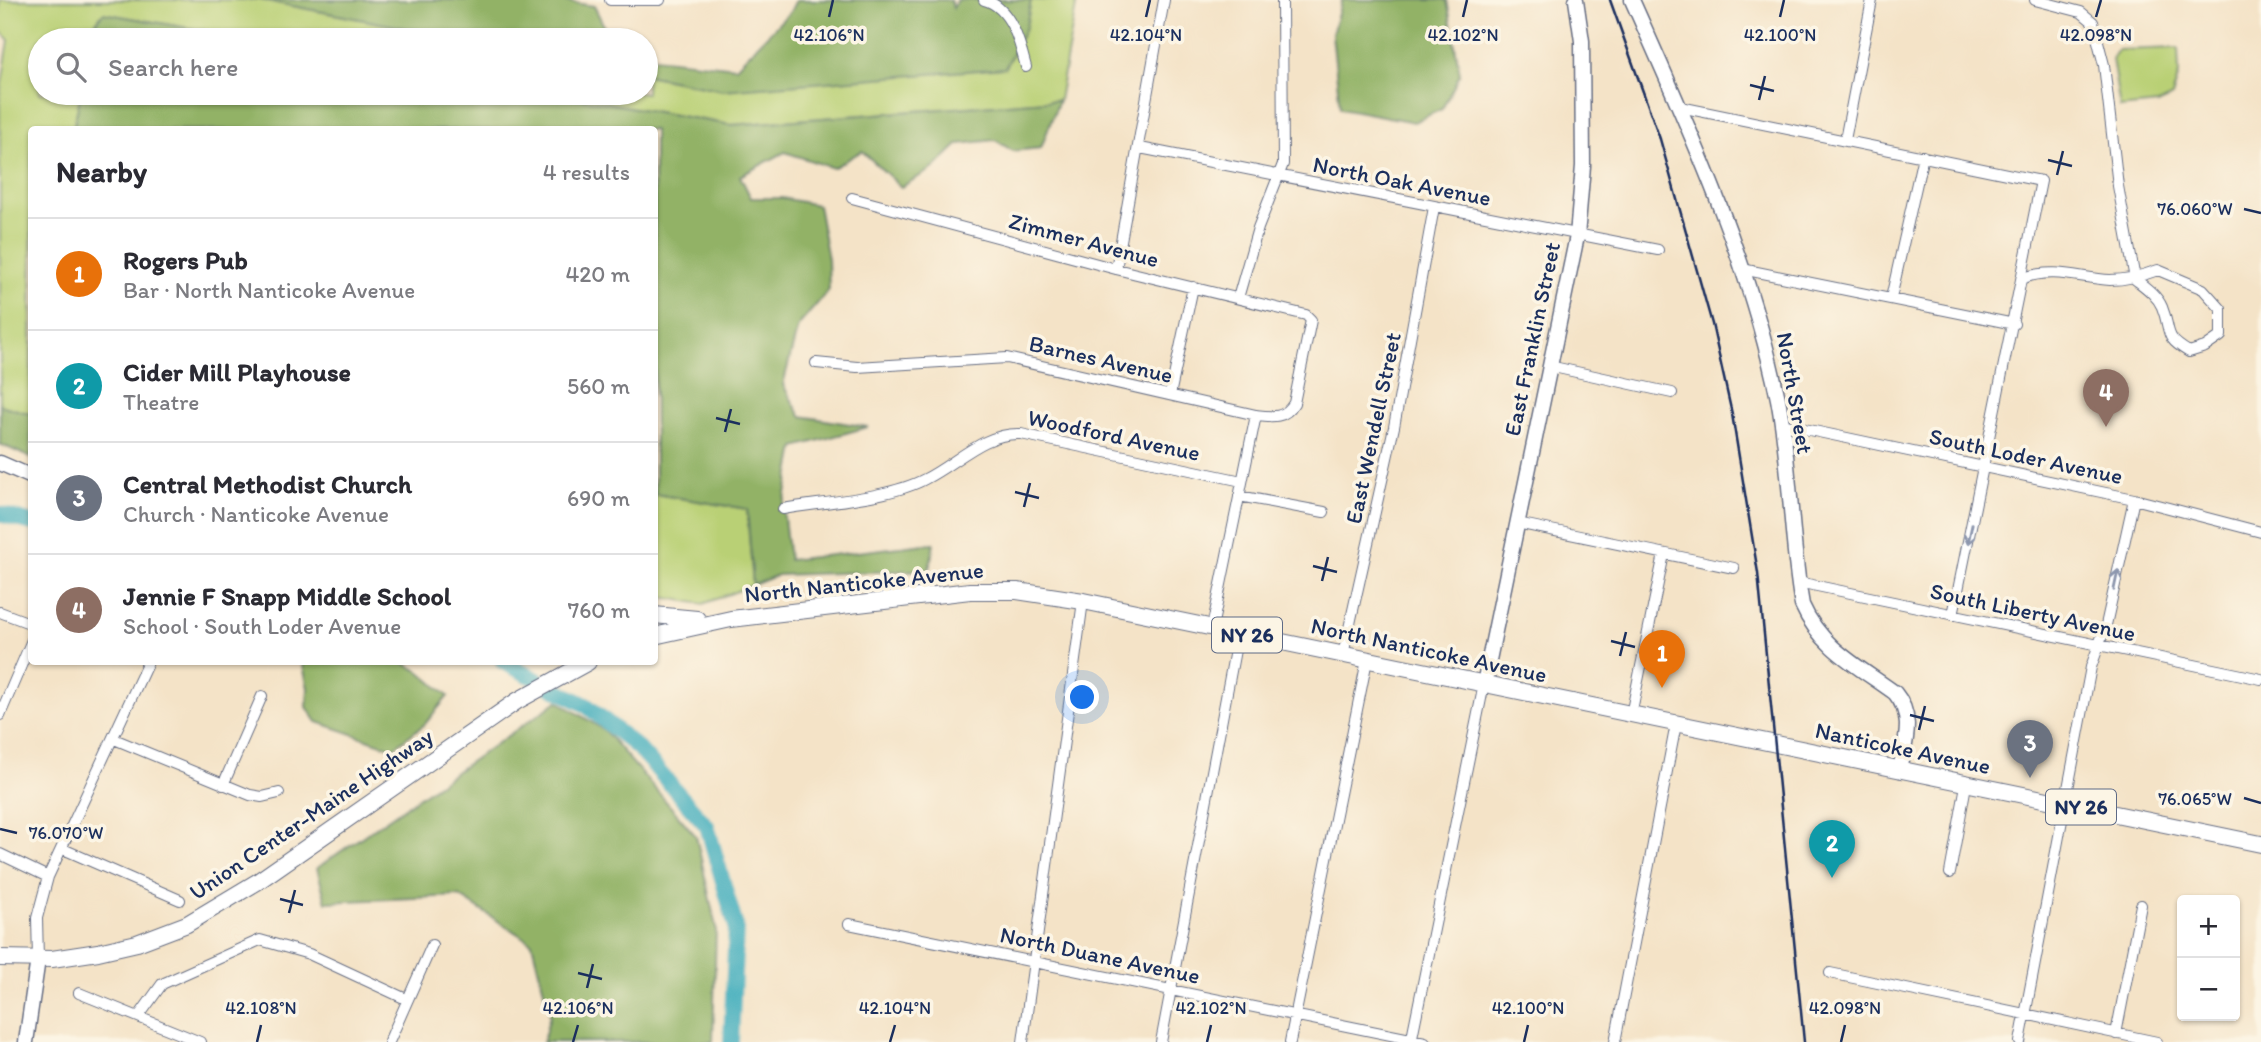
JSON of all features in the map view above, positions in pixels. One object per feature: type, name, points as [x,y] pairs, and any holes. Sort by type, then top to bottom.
[{"type":"main road","name":"North Nanticoke Avenue","points":[[731,619],[970,591],[1017,591],[1083,601],[1784,746]]},
{"type":"main road","points":[[658,616],[683,619],[731,619]]},
{"type":"main road","name":"NY 26","points":[[658,635],[731,619]]},
{"type":"main road","name":"Union Center-Maine Highway","points":[[0,958],[38,959],[98,953],[137,943],[187,924],[257,882],[517,701],[580,665]]},
{"type":"main road","name":"Nanticoke Avenue","points":[[1784,746],[2261,844]]},
{"type":"street","points":[[610,0],[660,0]]},
{"type":"street","points":[[985,0],[996,3],[1003,10],[1026,67]]},
{"type":"street","points":[[1116,269],[1140,148],[1164,0]]},
{"type":"street","points":[[1238,298],[1258,228],[1280,176],[1282,0]]},
{"type":"street","name":"East Franklin Street","points":[[1484,684],[1577,236],[1583,166],[1582,41],[1576,0]]},
{"type":"street","name":"North Street","points":[[1632,0],[1706,164],[1742,269],[1769,360],[1781,424],[1798,582],[1807,616],[1824,642],[1895,693],[1904,704],[1908,715],[1908,728],[1900,770]]},
{"type":"street","points":[[1845,140],[1872,0]]},
{"type":"street","points":[[2023,278],[2042,271],[2108,280],[2135,279],[2158,270],[2203,289],[2221,309],[2221,336],[2205,347],[2189,352],[2171,341],[2165,329],[2163,309],[2154,294],[2135,279],[2118,186],[2104,65],[2093,22],[2081,12],[2035,0]]},
{"type":"street","points":[[1680,107],[2041,181],[1953,615]]},
{"type":"street","name":"North Oak Avenue","points":[[1140,148],[1658,250]]},
{"type":"street","points":[[1891,298],[1923,156]]},
{"type":"street","name":"Zimmer Avenue","points":[[852,198],[1116,269],[1306,315],[1311,320],[1294,403],[1289,412]]},
{"type":"street","name":"East Wendell Street","points":[[1343,655],[1397,414],[1434,208]]},
{"type":"street","points":[[1742,269],[2014,324]]},
{"type":"street","points":[[1170,396],[1193,288]]},
{"type":"street","name":"Barnes Avenue","points":[[817,363],[857,367],[1007,358],[1256,415],[1271,417],[1289,412]]},
{"type":"street","points":[[1549,366],[1672,393]]},
{"type":"street","points":[[1212,628],[1256,415]]},
{"type":"street","name":"South Loder Avenue","points":[[1781,424],[2134,499],[2261,532]]},
{"type":"street","name":"Woodford Avenue","points":[[783,509],[904,488],[924,480],[1004,433],[1021,434],[1242,481]]},
{"type":"street","points":[[0,463],[28,475]]},
{"type":"street","points":[[1239,496],[1324,512]]},
{"type":"street","points":[[2020,1042],[2091,667],[2100,647],[2134,499]]},
{"type":"street","points":[[1517,523],[1734,568]]},
{"type":"street","points":[[1631,715],[1664,554]]},
{"type":"street","name":"South Liberty Avenue","points":[[1798,582],[2100,647],[2261,678]]},
{"type":"street","points":[[1023,1042],[1083,601]]},
{"type":"street","points":[[0,612],[28,623]]},
{"type":"street","points":[[1161,1042],[1238,634]]},
{"type":"street","points":[[0,715],[28,649]]},
{"type":"street","points":[[1290,1042],[1367,660]]},
{"type":"street","points":[[26,1042],[38,959],[37,918],[48,877],[147,665]]},
{"type":"street","points":[[1411,1040],[1484,684]]},
{"type":"street","points":[[223,785],[262,696]]},
{"type":"street","points":[[1615,1042],[1676,724]]},
{"type":"street","points":[[114,739],[223,785],[262,797],[279,793]]},
{"type":"street","points":[[1950,873],[1966,785]]},
{"type":"street","points":[[63,849],[180,900]]},
{"type":"street","points":[[0,854],[48,877]]},
{"type":"street","points":[[2116,1034],[2141,905]]},
{"type":"street","name":"North Duane Avenue","points":[[849,924],[1425,1042]]},
{"type":"street","points":[[139,1016],[162,984],[260,940],[309,954],[407,999]]},
{"type":"street","points":[[389,1042],[432,945]]},
{"type":"street","points":[[1830,973],[2157,1042]]},
{"type":"street","points":[[79,993],[201,1042]]},
{"type":"green space","points":[[0,0],[261,0],[406,28],[189,28],[103,13],[93,28],[28,28],[28,105],[78,105],[74,126],[28,126],[28,413],[0,405],[0,95],[9,40],[0,31]]},
{"type":"green space","points":[[261,0],[555,0],[594,6],[605,28],[406,28]]},
{"type":"green space","points":[[796,0],[950,0],[953,8],[957,0],[1031,0],[1026,27],[1005,68],[723,90],[658,77],[658,58],[736,67],[790,12]]},
{"type":"green space","points":[[1031,0],[1077,0],[1059,100],[731,125],[618,105],[658,105],[658,77],[723,90],[1026,27]]},
{"type":"green space","points":[[1342,0],[1447,0],[1460,74],[1442,109],[1414,122],[1340,108],[1332,34]]},
{"type":"green space","points":[[103,13],[189,28],[93,28]]},
{"type":"green space","points":[[2178,48],[2179,74],[2172,97],[2158,104],[2120,108],[2112,59],[2118,50]]},
{"type":"green space","points":[[1059,100],[1041,148],[1013,151],[995,140],[959,144],[934,168],[901,187],[862,151],[833,168],[785,152],[740,176],[751,198],[782,198],[818,205],[828,259],[829,290],[798,326],[783,385],[801,416],[868,427],[795,447],[783,509],[789,560],[934,543],[929,570],[778,575],[753,585],[747,509],[658,494],[658,126],[74,126],[78,105],[618,105],[731,125]]},
{"type":"green space","points":[[0,405],[28,413],[28,457],[0,444]]},
{"type":"green space","points":[[658,495],[747,509],[753,585],[703,604],[658,596]]},
{"type":"green space","points":[[303,665],[408,665],[419,671],[448,696],[425,724],[393,748],[317,722],[307,707],[308,688]]},
{"type":"green space","points":[[558,701],[604,730],[696,836],[716,927],[713,1042],[543,1042],[550,1015],[532,943],[459,896],[326,902],[317,868]]},
{"type":"waterway","points":[[0,514],[28,522]]},
{"type":"waterway","points":[[509,665],[586,705],[639,749],[707,826],[736,927],[731,1042]]},
{"type":"railway","points":[[1610,0],[1660,139],[1712,324],[1732,414],[1758,573],[1804,1042]]},
{"type":"place","name":"Jennie F Snapp Middle School","points":[[2106,427]]},
{"type":"place","name":"Rogers Pub","points":[[1662,688]]},
{"type":"place","name":"Central Methodist Church","points":[[2030,778]]},
{"type":"place","name":"Cider Mill Playhouse","points":[[1832,878]]}]
